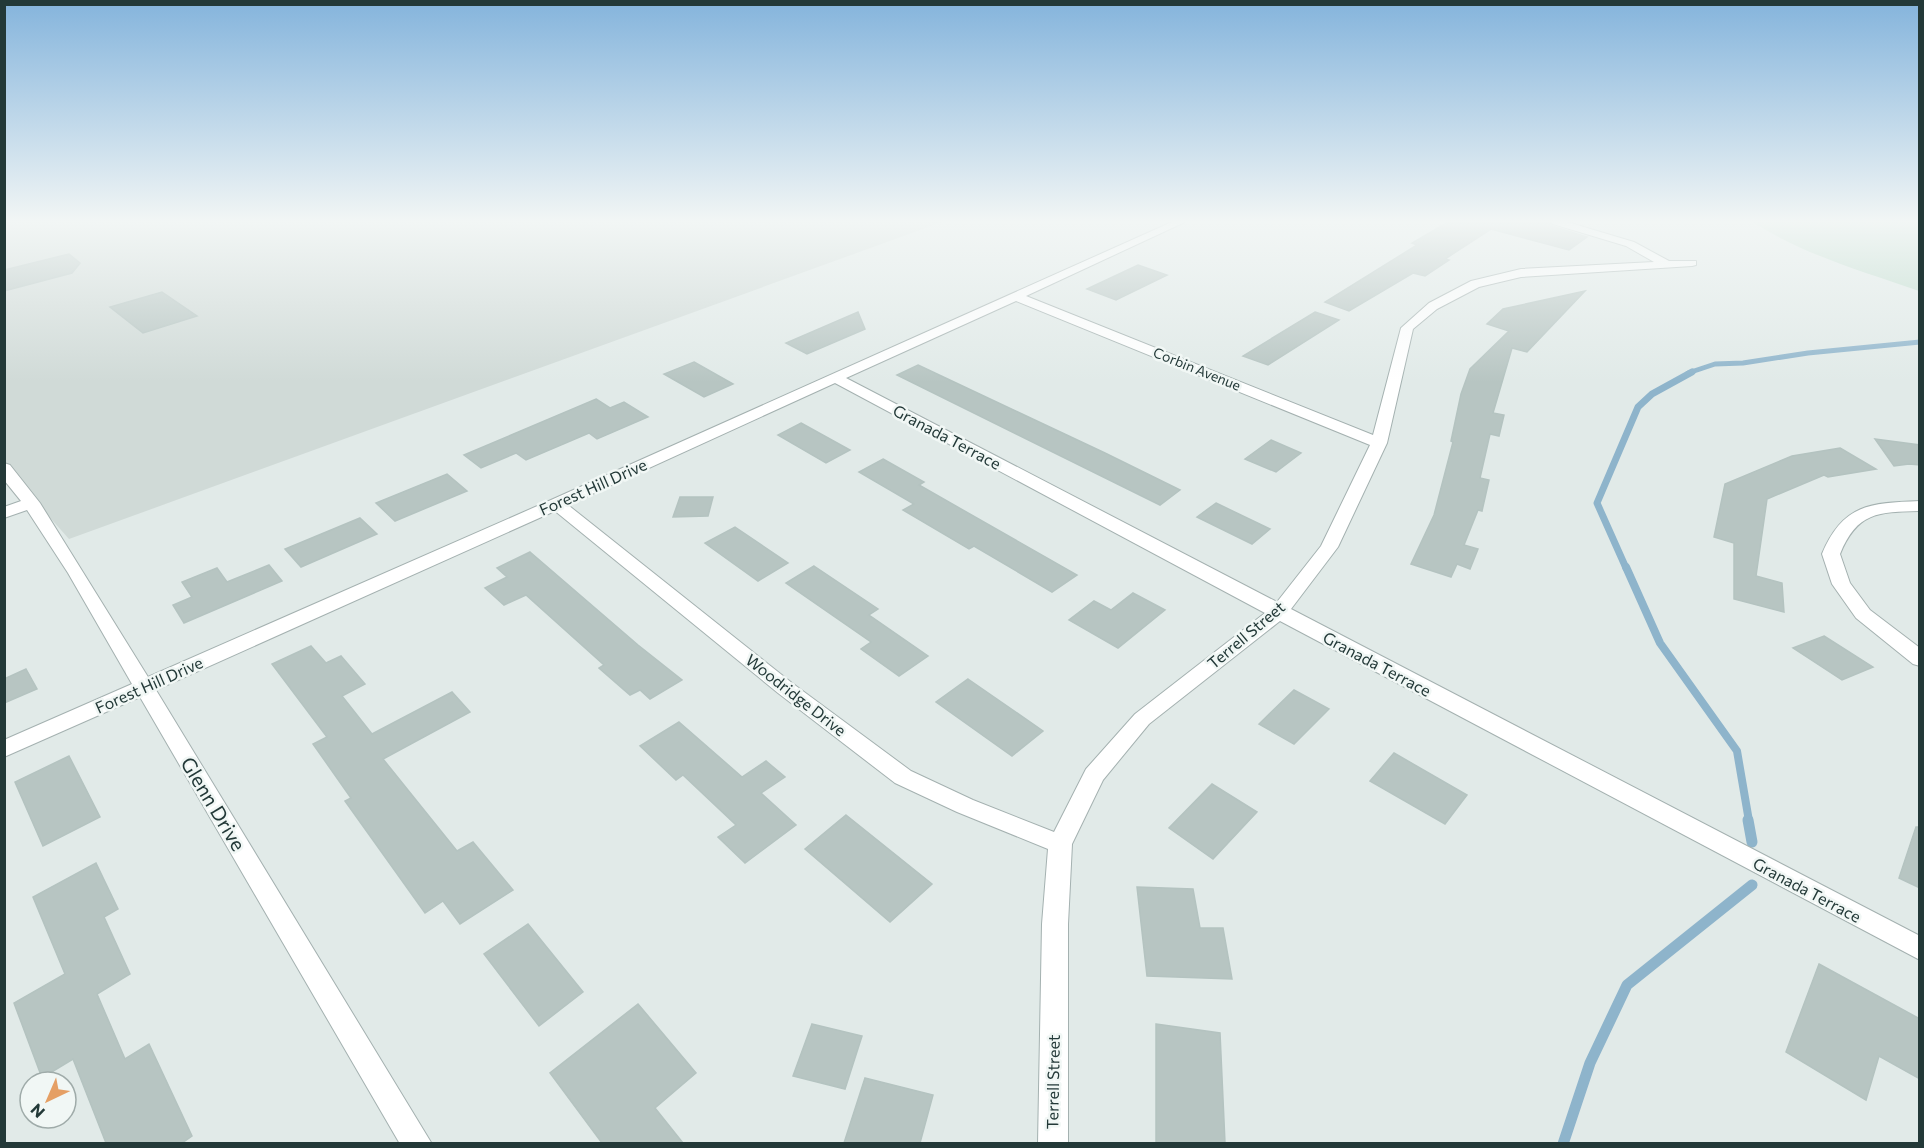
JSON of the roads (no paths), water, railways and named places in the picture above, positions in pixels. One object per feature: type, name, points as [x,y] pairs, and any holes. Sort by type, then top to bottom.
[{"type":"street","name":"Forest Hill Drive","points":[[4,750],[557,504],[1061,276]]},
{"type":"street","name":"Terrell Street","points":[[1053,1143],[1055,924],[1060,844],[1094,775],[1142,719],[1279,612],[1329,547],[1379,443],[1407,328],[1433,306],[1475,284],[1510,276]]},
{"type":"street","name":"Corbin Avenue","points":[[1015,296],[1379,443]]},
{"type":"street","name":"Granada Terrace","points":[[835,378],[1920,949]]},
{"type":"street","name":"Glenn Drive","points":[[4,468],[32,503],[417,1143]]},
{"type":"street","points":[[4,513],[32,503]]},
{"type":"street","name":"Woodridge Drive","points":[[557,504],[785,688],[903,777],[965,806],[1060,844]]},
{"type":"street","points":[[1920,506],[1888,508],[1858,515],[1841,531],[1831,554],[1841,584],[1863,614],[1920,658]]},
{"type":"waterway","points":[[1688,373],[1715,364],[1743,363],[1808,353],[1920,342]]},
{"type":"waterway","points":[[1626,568],[1597,503],[1638,407],[1652,394],[1692,372]]},
{"type":"waterway","points":[[1626,567],[1660,643],[1737,751],[1749,821]]},
{"type":"waterway","points":[[1748,820],[1752,842]]},
{"type":"waterway","points":[[1563,1144],[1590,1063],[1627,985],[1752,885]]}]
